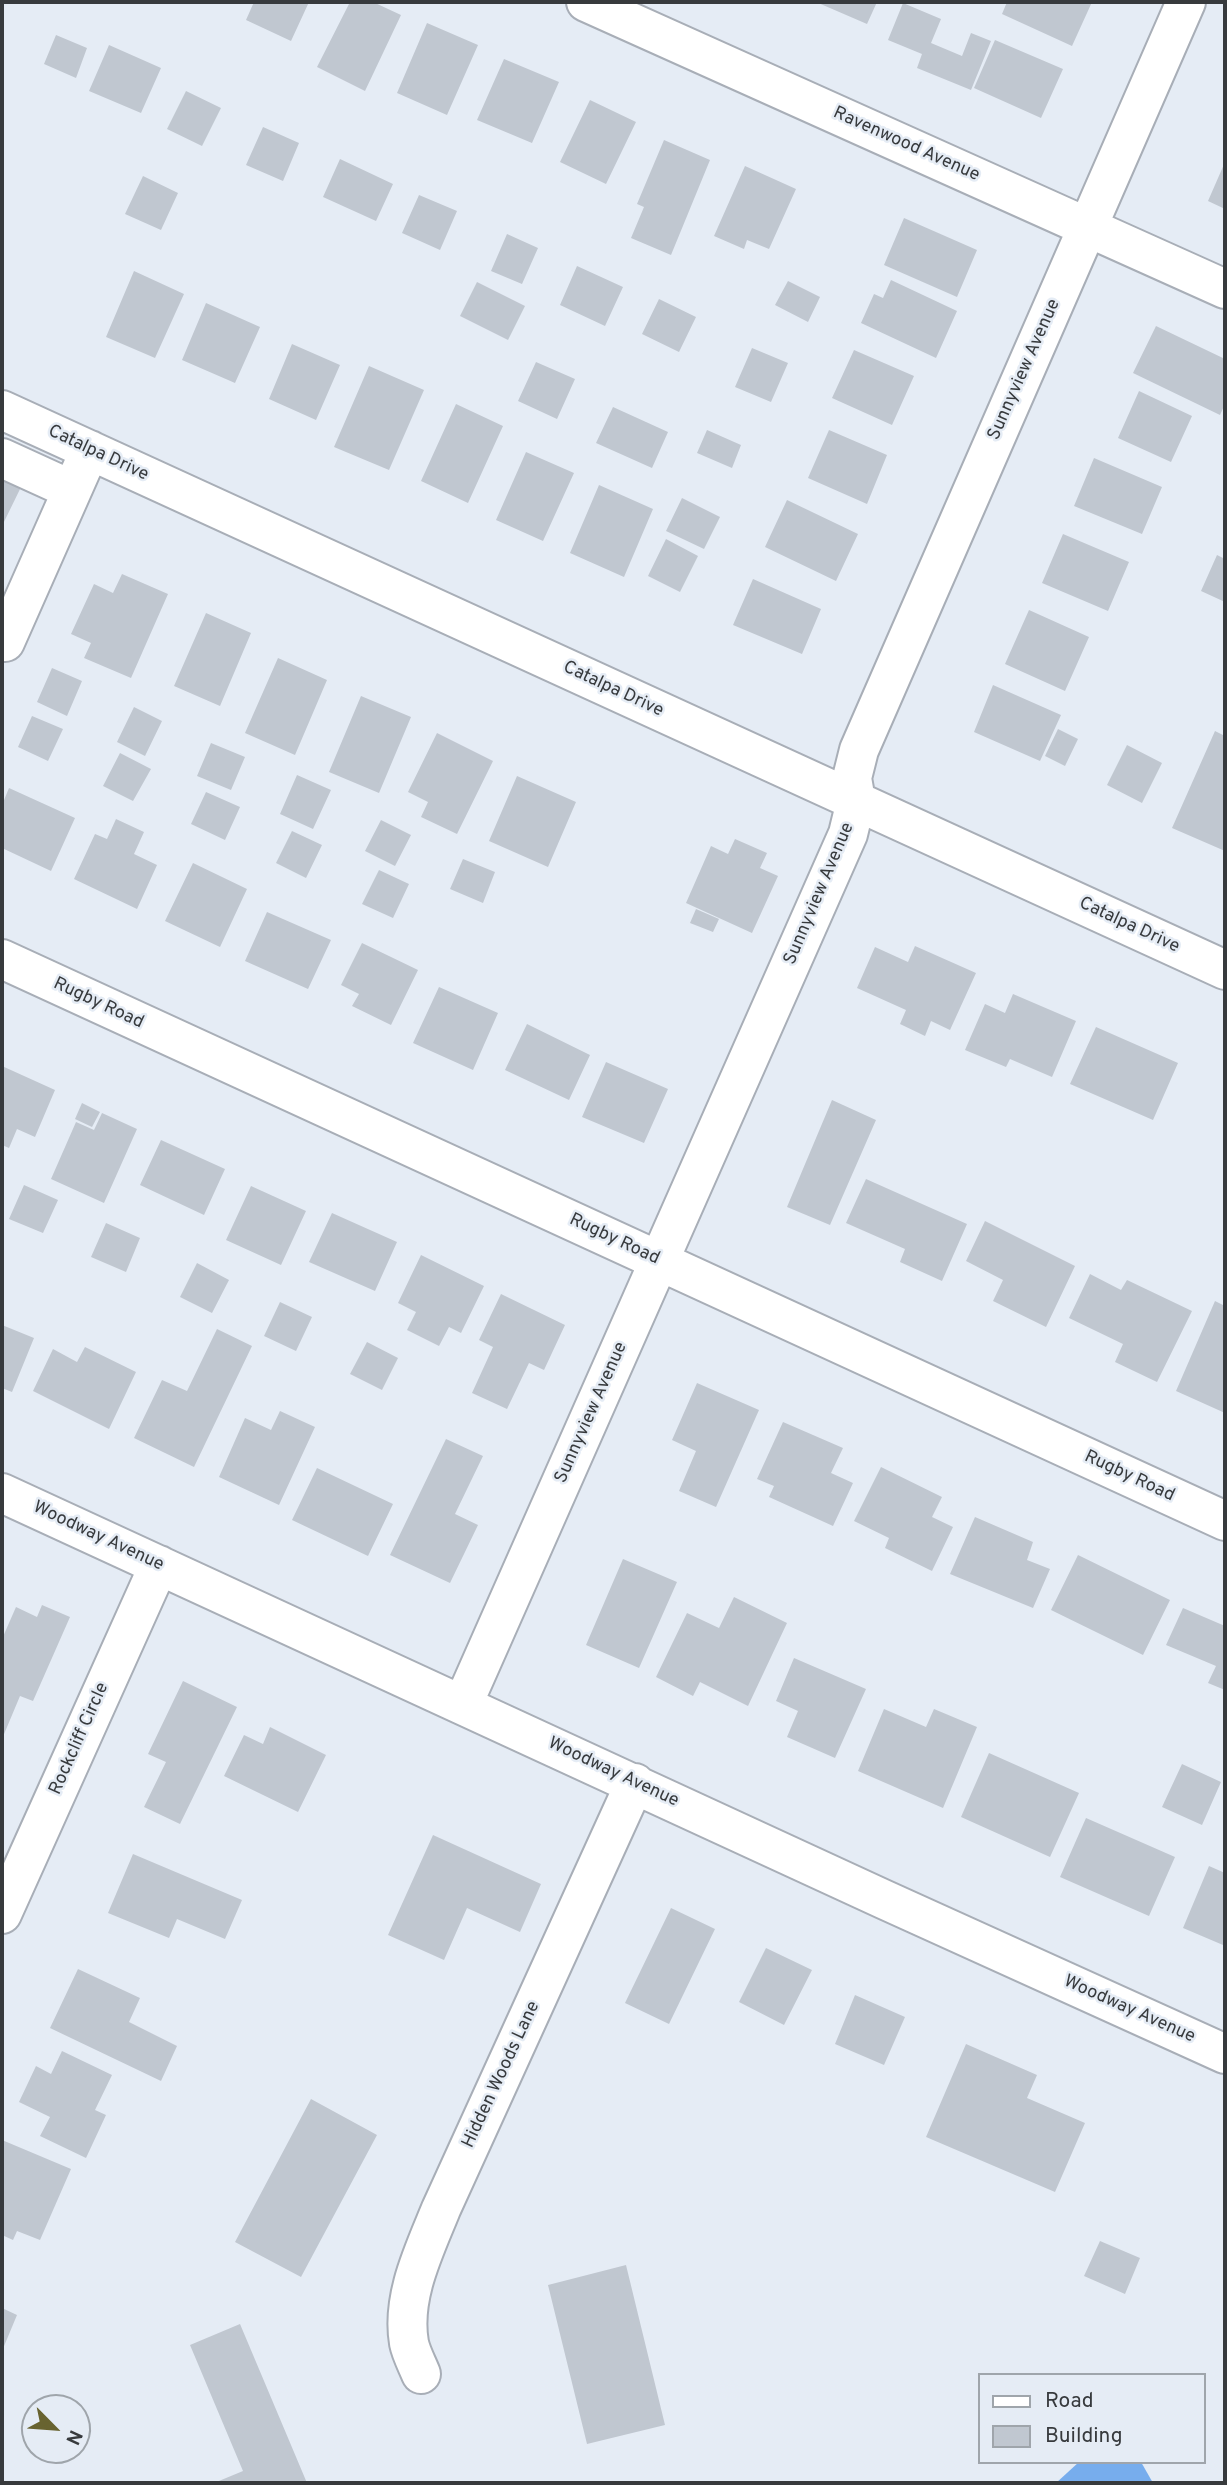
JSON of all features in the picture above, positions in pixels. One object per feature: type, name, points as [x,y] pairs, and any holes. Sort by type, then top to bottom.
[{"type":"street","name":"Ravenwood Avenue","points":[[586,2],[1225,289]]},
{"type":"street","name":"Sunnyview Avenue","points":[[463,1704],[848,834],[856,801],[852,778],[859,750],[1186,2]]},
{"type":"street","name":"Catalpa Drive","points":[[2,410],[1225,970]]},
{"type":"street","points":[[5,642],[90,450]]},
{"type":"street","points":[[2,457],[72,490]]},
{"type":"street","name":"Rugby Road","points":[[2,960],[1225,1521]]},
{"type":"street","name":"Woodway Avenue","points":[[2,1493],[883,1899],[1225,2053]]},
{"type":"street","name":"Rockcliff Circle","points":[[2,1914],[159,1565]]},
{"type":"street","name":"Hidden Woods Lane","points":[[421,2374],[409,2343],[409,2301],[420,2262],[440,2209],[635,1783]]},
{"type":"shaded area","points":[[1077,2464],[1142,2464],[1153,2483],[1056,2483]]},
{"type":"building","points":[[254,2],[309,2],[291,41],[246,20]]},
{"type":"building","points":[[350,2],[373,2],[401,15],[365,91],[317,67]]},
{"type":"building","points":[[816,2],[877,2],[867,24]]},
{"type":"building","points":[[1007,2],[1092,2],[1072,46],[1002,14]]},
{"type":"building","points":[[903,3],[941,19],[931,43],[962,56],[971,33],[991,41],[971,90],[917,68],[922,54],[888,40]]},
{"type":"building","points":[[427,23],[478,45],[447,115],[397,93]]},
{"type":"building","points":[[56,35],[87,48],[76,78],[44,64]]},
{"type":"building","points":[[995,40],[1063,69],[1041,118],[974,88]]},
{"type":"building","points":[[109,45],[161,68],[141,113],[89,91]]},
{"type":"building","points":[[504,59],[559,82],[532,143],[477,120]]},
{"type":"building","points":[[186,91],[221,108],[202,146],[167,129]]},
{"type":"building","points":[[590,100],[636,122],[606,184],[560,162]]},
{"type":"building","points":[[263,127],[299,143],[283,181],[246,165]]},
{"type":"building","points":[[664,140],[710,160],[671,255],[631,238],[644,207],[637,204]]},
{"type":"building","points":[[340,159],[393,184],[376,221],[323,197]]},
{"type":"building","points":[[1225,162],[1225,209],[1208,201]]},
{"type":"building","points":[[745,166],[796,189],[769,249],[747,240],[744,249],[714,236]]},
{"type":"building","points":[[143,176],[178,193],[161,230],[125,214]]},
{"type":"building","points":[[419,195],[457,211],[440,250],[402,233]]},
{"type":"building","points":[[904,218],[977,250],[957,297],[884,265]]},
{"type":"building","points":[[507,234],[538,248],[522,284],[491,271]]},
{"type":"building","points":[[577,266],[623,287],[605,326],[560,305]]},
{"type":"building","points":[[134,271],[184,294],[155,358],[106,337]]},
{"type":"building","points":[[891,280],[957,311],[936,358],[861,323],[874,294],[883,298]]},
{"type":"building","points":[[788,281],[820,297],[808,322],[775,305]]},
{"type":"building","points":[[477,282],[525,306],[508,340],[460,316]]},
{"type":"building","points":[[659,299],[696,317],[679,352],[642,334]]},
{"type":"building","points":[[206,303],[260,327],[235,383],[182,360]]},
{"type":"building","points":[[1156,326],[1225,359],[1225,404],[1220,415],[1133,373]]},
{"type":"building","points":[[292,344],[340,365],[316,420],[269,399]]},
{"type":"building","points":[[752,348],[788,363],[771,402],[735,387]]},
{"type":"building","points":[[854,350],[914,376],[892,425],[832,398]]},
{"type":"building","points":[[536,362],[575,379],[557,419],[518,401]]},
{"type":"building","points":[[369,366],[424,390],[389,470],[334,447]]},
{"type":"building","points":[[1139,391],[1192,416],[1171,462],[1118,438]]},
{"type":"building","points":[[456,404],[503,426],[468,503],[421,481]]},
{"type":"building","points":[[613,407],[668,432],[652,468],[596,443]]},
{"type":"building","points":[[707,430],[741,445],[732,468],[697,453]]},
{"type":"building","points":[[829,430],[887,455],[867,504],[808,478]]},
{"type":"building","points":[[526,452],[574,473],[543,541],[496,520]]},
{"type":"building","points":[[1094,458],[1162,487],[1142,534],[1074,506]]},
{"type":"building","points":[[2,475],[22,485],[2,526]]},
{"type":"building","points":[[599,485],[653,509],[624,577],[570,553]]},
{"type":"building","points":[[682,498],[720,517],[704,549],[666,531]]},
{"type":"building","points":[[787,500],[858,534],[836,581],[765,547]]},
{"type":"building","points":[[1063,534],[1129,562],[1108,611],[1042,583]]},
{"type":"building","points":[[666,539],[698,556],[680,592],[648,576]]},
{"type":"building","points":[[1217,555],[1225,559],[1225,602],[1201,591]]},
{"type":"building","points":[[122,574],[168,594],[131,678],[84,658],[91,643],[71,634],[94,584],[113,593]]},
{"type":"building","points":[[753,579],[821,609],[802,654],[733,625]]},
{"type":"building","points":[[1029,610],[1089,637],[1065,691],[1005,664]]},
{"type":"building","points":[[206,613],[251,633],[220,706],[174,686]]},
{"type":"building","points":[[278,658],[327,680],[295,755],[245,733]]},
{"type":"building","points":[[52,668],[82,681],[67,716],[37,702]]},
{"type":"building","points":[[993,685],[1061,715],[1040,761],[974,732]]},
{"type":"building","points":[[361,696],[411,717],[379,793],[329,772]]},
{"type":"building","points":[[134,707],[162,721],[145,756],[117,742]]},
{"type":"building","points":[[32,716],[63,729],[48,761],[18,747]]},
{"type":"building","points":[[1058,729],[1078,739],[1065,766],[1045,756]]},
{"type":"building","points":[[1215,731],[1225,736],[1225,851],[1172,828]]},
{"type":"building","points":[[437,733],[493,761],[457,834],[421,817],[428,802],[408,792]]},
{"type":"building","points":[[211,743],[245,757],[231,790],[197,776]]},
{"type":"building","points":[[1127,745],[1162,763],[1142,803],[1107,785]]},
{"type":"building","points":[[120,753],[151,769],[133,801],[103,786]]},
{"type":"building","points":[[297,775],[331,790],[313,829],[280,814]]},
{"type":"building","points":[[517,776],[576,802],[548,867],[489,841]]},
{"type":"building","points":[[9,788],[75,818],[51,871],[2,848],[2,805]]},
{"type":"building","points":[[206,792],[240,807],[225,840],[191,824]]},
{"type":"building","points":[[116,819],[144,832],[134,854],[157,865],[137,909],[74,879],[95,834],[107,839]]},
{"type":"building","points":[[381,820],[411,835],[395,866],[365,851]]},
{"type":"building","points":[[292,831],[322,845],[306,878],[276,863]]},
{"type":"building","points":[[735,839],[767,853],[760,868],[778,876],[752,933],[686,903],[711,846],[728,854]]},
{"type":"building","points":[[463,859],[495,872],[483,903],[450,889]]},
{"type":"building","points":[[193,863],[247,889],[220,947],[165,921]]},
{"type":"building","points":[[379,870],[409,884],[393,918],[362,904]]},
{"type":"building","points":[[696,909],[719,919],[713,932],[690,923]]},
{"type":"building","points":[[267,912],[331,940],[308,989],[245,961]]},
{"type":"building","points":[[362,943],[418,970],[391,1025],[352,1006],[359,994],[341,985]]},
{"type":"building","points":[[915,946],[976,973],[950,1030],[931,1021],[925,1036],[900,1024],[906,1010],[857,988],[875,947],[908,962]]},
{"type":"building","points":[[439,987],[498,1013],[473,1070],[413,1043]]},
{"type":"building","points":[[1013,994],[1076,1021],[1052,1077],[1010,1059],[1006,1067],[965,1050],[985,1004],[1005,1013]]},
{"type":"building","points":[[527,1024],[590,1055],[569,1100],[505,1070]]},
{"type":"building","points":[[1096,1027],[1178,1063],[1153,1120],[1070,1084]]},
{"type":"building","points":[[606,1062],[668,1089],[644,1143],[582,1117]]},
{"type":"building","points":[[2,1066],[55,1090],[35,1137],[17,1129],[9,1148],[2,1145]]},
{"type":"building","points":[[832,1100],[876,1120],[830,1225],[787,1207]]},
{"type":"building","points":[[82,1103],[100,1112],[92,1127],[75,1119]]},
{"type":"building","points":[[102,1113],[137,1129],[104,1203],[51,1179],[76,1122],[94,1130]]},
{"type":"building","points":[[161,1140],[225,1169],[204,1215],[140,1185]]},
{"type":"building","points":[[866,1179],[967,1224],[942,1281],[900,1262],[905,1249],[846,1223]]},
{"type":"building","points":[[24,1185],[58,1200],[43,1233],[9,1219]]},
{"type":"building","points":[[251,1186],[306,1211],[281,1265],[226,1240]]},
{"type":"building","points":[[332,1213],[397,1242],[375,1291],[309,1262]]},
{"type":"building","points":[[985,1221],[1075,1266],[1046,1327],[993,1301],[1003,1280],[966,1261]]},
{"type":"building","points":[[106,1223],[140,1238],[126,1272],[91,1257]]},
{"type":"building","points":[[421,1255],[484,1286],[461,1333],[449,1327],[439,1346],[407,1330],[416,1312],[398,1303]]},
{"type":"building","points":[[197,1263],[229,1280],[212,1313],[180,1297]]},
{"type":"building","points":[[1090,1274],[1121,1290],[1127,1280],[1192,1311],[1157,1382],[1115,1362],[1123,1344],[1069,1318]]},
{"type":"building","points":[[501,1294],[565,1325],[544,1370],[529,1363],[507,1409],[472,1393],[493,1347],[479,1340]]},
{"type":"building","points":[[1215,1301],[1225,1306],[1225,1413],[1176,1391]]},
{"type":"building","points":[[280,1302],[312,1317],[296,1351],[264,1336]]},
{"type":"building","points":[[2,1325],[34,1338],[12,1392],[2,1388]]},
{"type":"building","points":[[217,1329],[252,1346],[194,1467],[134,1438],[162,1380],[187,1391]]},
{"type":"building","points":[[367,1342],[398,1358],[382,1390],[350,1374]]},
{"type":"building","points":[[85,1347],[136,1372],[109,1429],[33,1391],[53,1349],[77,1362]]},
{"type":"building","points":[[697,1383],[759,1410],[716,1507],[679,1491],[696,1451],[672,1440]]},
{"type":"building","points":[[280,1411],[315,1427],[279,1505],[219,1477],[245,1418],[271,1430]]},
{"type":"building","points":[[783,1422],[843,1448],[831,1473],[853,1483],[833,1526],[769,1497],[774,1486],[757,1479]]},
{"type":"building","points":[[446,1439],[483,1456],[455,1514],[478,1525],[450,1583],[390,1555]]},
{"type":"building","points":[[881,1467],[942,1497],[932,1517],[953,1527],[932,1571],[885,1548],[889,1538],[854,1521]]},
{"type":"building","points":[[317,1468],[393,1504],[368,1556],[292,1520]]},
{"type":"building","points":[[975,1517],[1033,1542],[1027,1560],[1050,1569],[1033,1608],[950,1574]]},
{"type":"building","points":[[1078,1555],[1170,1600],[1143,1655],[1051,1610]]},
{"type":"building","points":[[623,1559],[677,1582],[639,1668],[586,1645]]},
{"type":"building","points":[[734,1597],[787,1623],[748,1706],[700,1682],[693,1696],[656,1677],[687,1613],[719,1628]]},
{"type":"building","points":[[42,1605],[70,1617],[33,1701],[20,1696],[2,1739],[2,1639],[16,1607],[37,1617]]},
{"type":"building","points":[[1183,1608],[1225,1626],[1225,1690],[1208,1683],[1216,1666],[1166,1645]]},
{"type":"building","points":[[794,1658],[866,1689],[835,1758],[787,1737],[798,1711],[776,1701]]},
{"type":"building","points":[[183,1681],[237,1707],[180,1824],[144,1807],[166,1762],[148,1754]]},
{"type":"building","points":[[884,1709],[926,1727],[934,1709],[977,1727],[943,1808],[858,1771]]},
{"type":"building","points":[[270,1727],[326,1755],[298,1812],[224,1776],[244,1735],[263,1744]]},
{"type":"building","points":[[989,1753],[1079,1793],[1050,1857],[961,1817]]},
{"type":"building","points":[[1182,1764],[1221,1782],[1202,1825],[1162,1807]]},
{"type":"building","points":[[1086,1818],[1175,1857],[1149,1916],[1060,1877]]},
{"type":"building","points":[[433,1835],[541,1884],[520,1932],[467,1908],[444,1960],[388,1935]]},
{"type":"building","points":[[133,1854],[242,1900],[225,1939],[177,1919],[169,1938],[108,1913]]},
{"type":"building","points":[[1209,1866],[1225,1873],[1223,1945],[1183,1928]]},
{"type":"building","points":[[671,1908],[715,1929],[669,2024],[625,2003]]},
{"type":"building","points":[[766,1948],[812,1970],[784,2025],[739,2002]]},
{"type":"building","points":[[78,1969],[140,1998],[129,2022],[177,2046],[161,2081],[50,2028]]},
{"type":"building","points":[[855,1995],[905,2017],[884,2065],[835,2044]]},
{"type":"building","points":[[966,2044],[1037,2075],[1027,2098],[1085,2123],[1055,2192],[926,2137]]},
{"type":"building","points":[[62,2051],[112,2075],[95,2110],[106,2115],[86,2158],[40,2136],[50,2117],[19,2102],[36,2066],[51,2074]]},
{"type":"building","points":[[311,2099],[377,2135],[301,2277],[235,2242]]},
{"type":"building","points":[[2,2140],[71,2169],[40,2240],[17,2231],[13,2240],[2,2235]]},
{"type":"building","points":[[1100,2241],[1140,2258],[1125,2294],[1084,2276]]},
{"type":"building","points":[[626,2265],[665,2425],[587,2444],[548,2285]]},
{"type":"building","points":[[2,2308],[17,2315],[2,2351]]},
{"type":"building","points":[[240,2324],[307,2483],[214,2483],[243,2471],[190,2345]]}]
